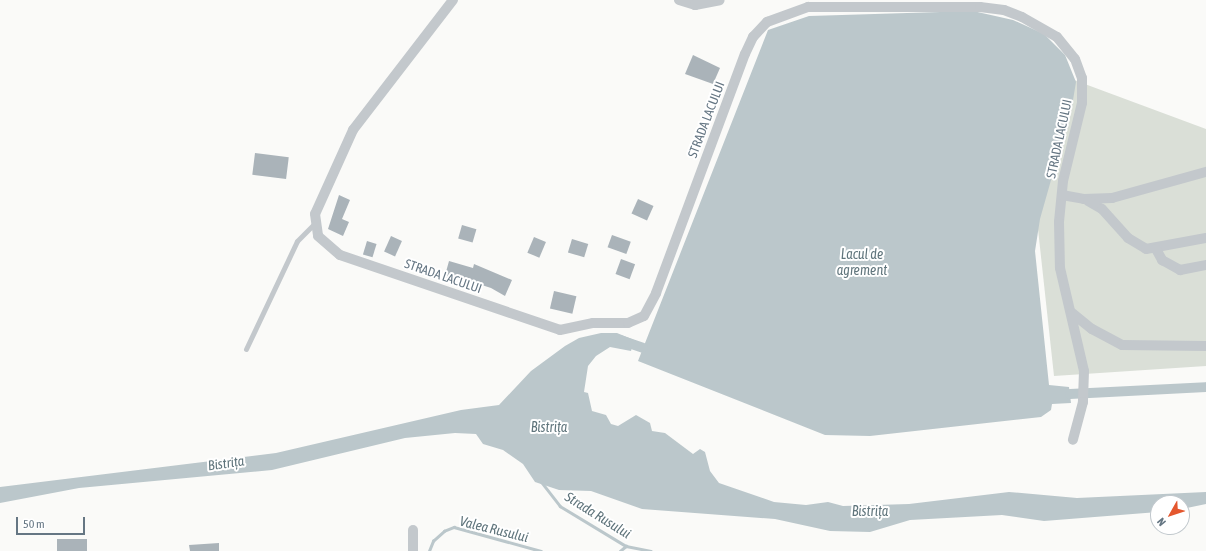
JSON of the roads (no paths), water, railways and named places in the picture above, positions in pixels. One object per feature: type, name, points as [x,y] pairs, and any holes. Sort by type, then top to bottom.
[{"type":"street","points":[[314,224],[318,207],[353,130],[453,0]]},
{"type":"street","points":[[678,0],[695,5],[720,0]]},
{"type":"street","name":"STRADA LACULUI","points":[[314,224],[318,236],[340,255],[549,328],[560,330],[637,320],[644,316],[656,293],[753,37],[767,22],[808,7],[980,7],[1004,10],[1022,17],[1057,37],[1075,59],[1082,78],[1082,103],[1062,195],[1060,268],[1084,371],[1083,402],[1073,440]]},
{"type":"street","points":[[1062,195],[1084,199],[1112,198],[1206,172]]},
{"type":"street","points":[[1084,199],[1102,209],[1120,231],[1136,244],[1156,249],[1206,238]]},
{"type":"street","points":[[1156,249],[1162,260],[1180,270],[1206,265]]},
{"type":"street","points":[[1071,312],[1092,330],[1122,345],[1206,346]]},
{"type":"street","points":[[413,530],[413,551]]},
{"type":"lane","points":[[246,349],[297,241],[314,224]]},
{"type":"water","name":"Lacul de agrement","points":[[973,11],[1013,20],[1044,34],[1065,55],[1076,82],[1072,106],[1040,219],[1035,251],[1049,385],[1069,387],[1071,403],[1052,404],[1051,410],[1041,417],[870,436],[825,435],[638,361],[768,30],[809,16]]},
{"type":"water","name":"Bistrița","points":[[601,333],[617,333],[634,340],[631,351],[610,347],[596,356],[588,366],[584,392],[588,393],[592,411],[606,415],[611,424],[618,426],[636,415],[650,423],[652,431],[665,433],[693,454],[700,449],[705,452],[710,471],[719,483],[774,502],[806,505],[828,502],[843,506],[909,504],[1009,492],[1077,498],[1206,492],[1206,504],[1190,507],[1190,495],[1150,495],[1150,513],[1044,521],[1002,515],[910,520],[870,532],[830,531],[775,519],[642,509],[591,491],[559,490],[535,482],[523,464],[503,450],[483,444],[476,434],[455,433],[405,438],[272,470],[79,488],[0,503],[0,487],[276,453],[461,410],[499,405],[531,371],[565,346],[579,338]]},
{"type":"waterway","points":[[620,340],[643,348]]},
{"type":"waterway","points":[[1070,394],[1206,387]]},
{"type":"waterway","name":"Strada Rusului","points":[[540,480],[560,506],[626,546],[651,551]]},
{"type":"waterway","name":"Valea Rusului","points":[[429,551],[433,541],[444,531],[454,527],[541,551]]},
{"type":"waterway","name":"Valea Rusului","points":[[620,551],[626,546]]}]
